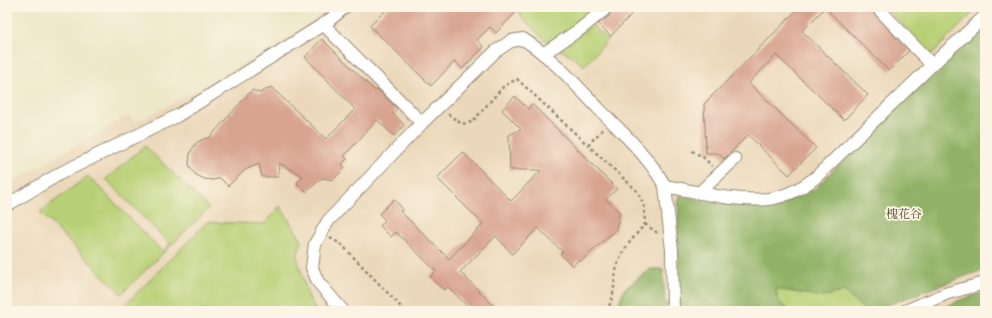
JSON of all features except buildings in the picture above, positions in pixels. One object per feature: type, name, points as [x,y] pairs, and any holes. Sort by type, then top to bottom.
[{"type":"street","points":[[7,205],[61,173],[177,116],[323,24],[345,7]]},
{"type":"street","points":[[878,7],[932,65]]},
{"type":"street","points":[[543,54],[580,30],[604,10]]},
{"type":"street","points":[[665,186],[699,193],[742,199],[769,199],[800,189],[815,178],[985,16]]},
{"type":"street","points":[[323,24],[422,123]]},
{"type":"street","points":[[342,311],[318,282],[312,268],[315,244],[328,221],[356,190],[422,123],[496,52],[511,41],[523,39],[565,73],[636,147],[665,186],[672,250],[672,311]]},
{"type":"street","points":[[699,193],[735,159]]},
{"type":"street","points":[[905,311],[948,293],[985,283]]},
{"type":"path","points":[[439,106],[451,117],[462,124],[472,122],[504,86],[517,79],[636,191],[644,205],[645,224],[623,250],[617,264],[613,302],[606,311]]},
{"type":"path","points":[[588,145],[611,121]]},
{"type":"path","points":[[692,151],[704,157],[720,173]]},
{"type":"path","points":[[321,235],[341,244],[405,311]]},
{"type":"shaded area","points":[[330,7],[985,7],[985,311],[15,311],[7,303],[7,185],[129,115],[136,122],[195,92],[301,30]]},
{"type":"green space","points":[[523,7],[599,7],[581,25],[547,42],[521,17],[520,11]]},
{"type":"green space","points":[[884,7],[978,7],[932,54]]},
{"type":"green space","name":"槐花谷","points":[[985,20],[985,269],[871,311],[865,311],[844,291],[823,297],[776,289],[778,301],[790,311],[616,311],[624,289],[650,269],[663,269],[665,304],[680,297],[678,232],[679,195],[715,203],[750,207],[781,204],[815,189],[876,125]]},
{"type":"green space","points":[[593,25],[608,40],[584,66],[569,54],[559,50],[564,44]]},
{"type":"green space","points":[[145,146],[209,208],[121,294],[40,212],[88,176],[163,252],[170,244],[106,179]]},
{"type":"green space","points":[[280,206],[302,241],[297,257],[308,296],[316,311],[126,311],[123,307],[207,222],[265,224]]},
{"type":"green space","points":[[776,288],[823,297],[844,291],[865,311],[790,311],[778,301]]},
{"type":"green space","points":[[985,292],[985,311],[937,311],[960,300]]}]
